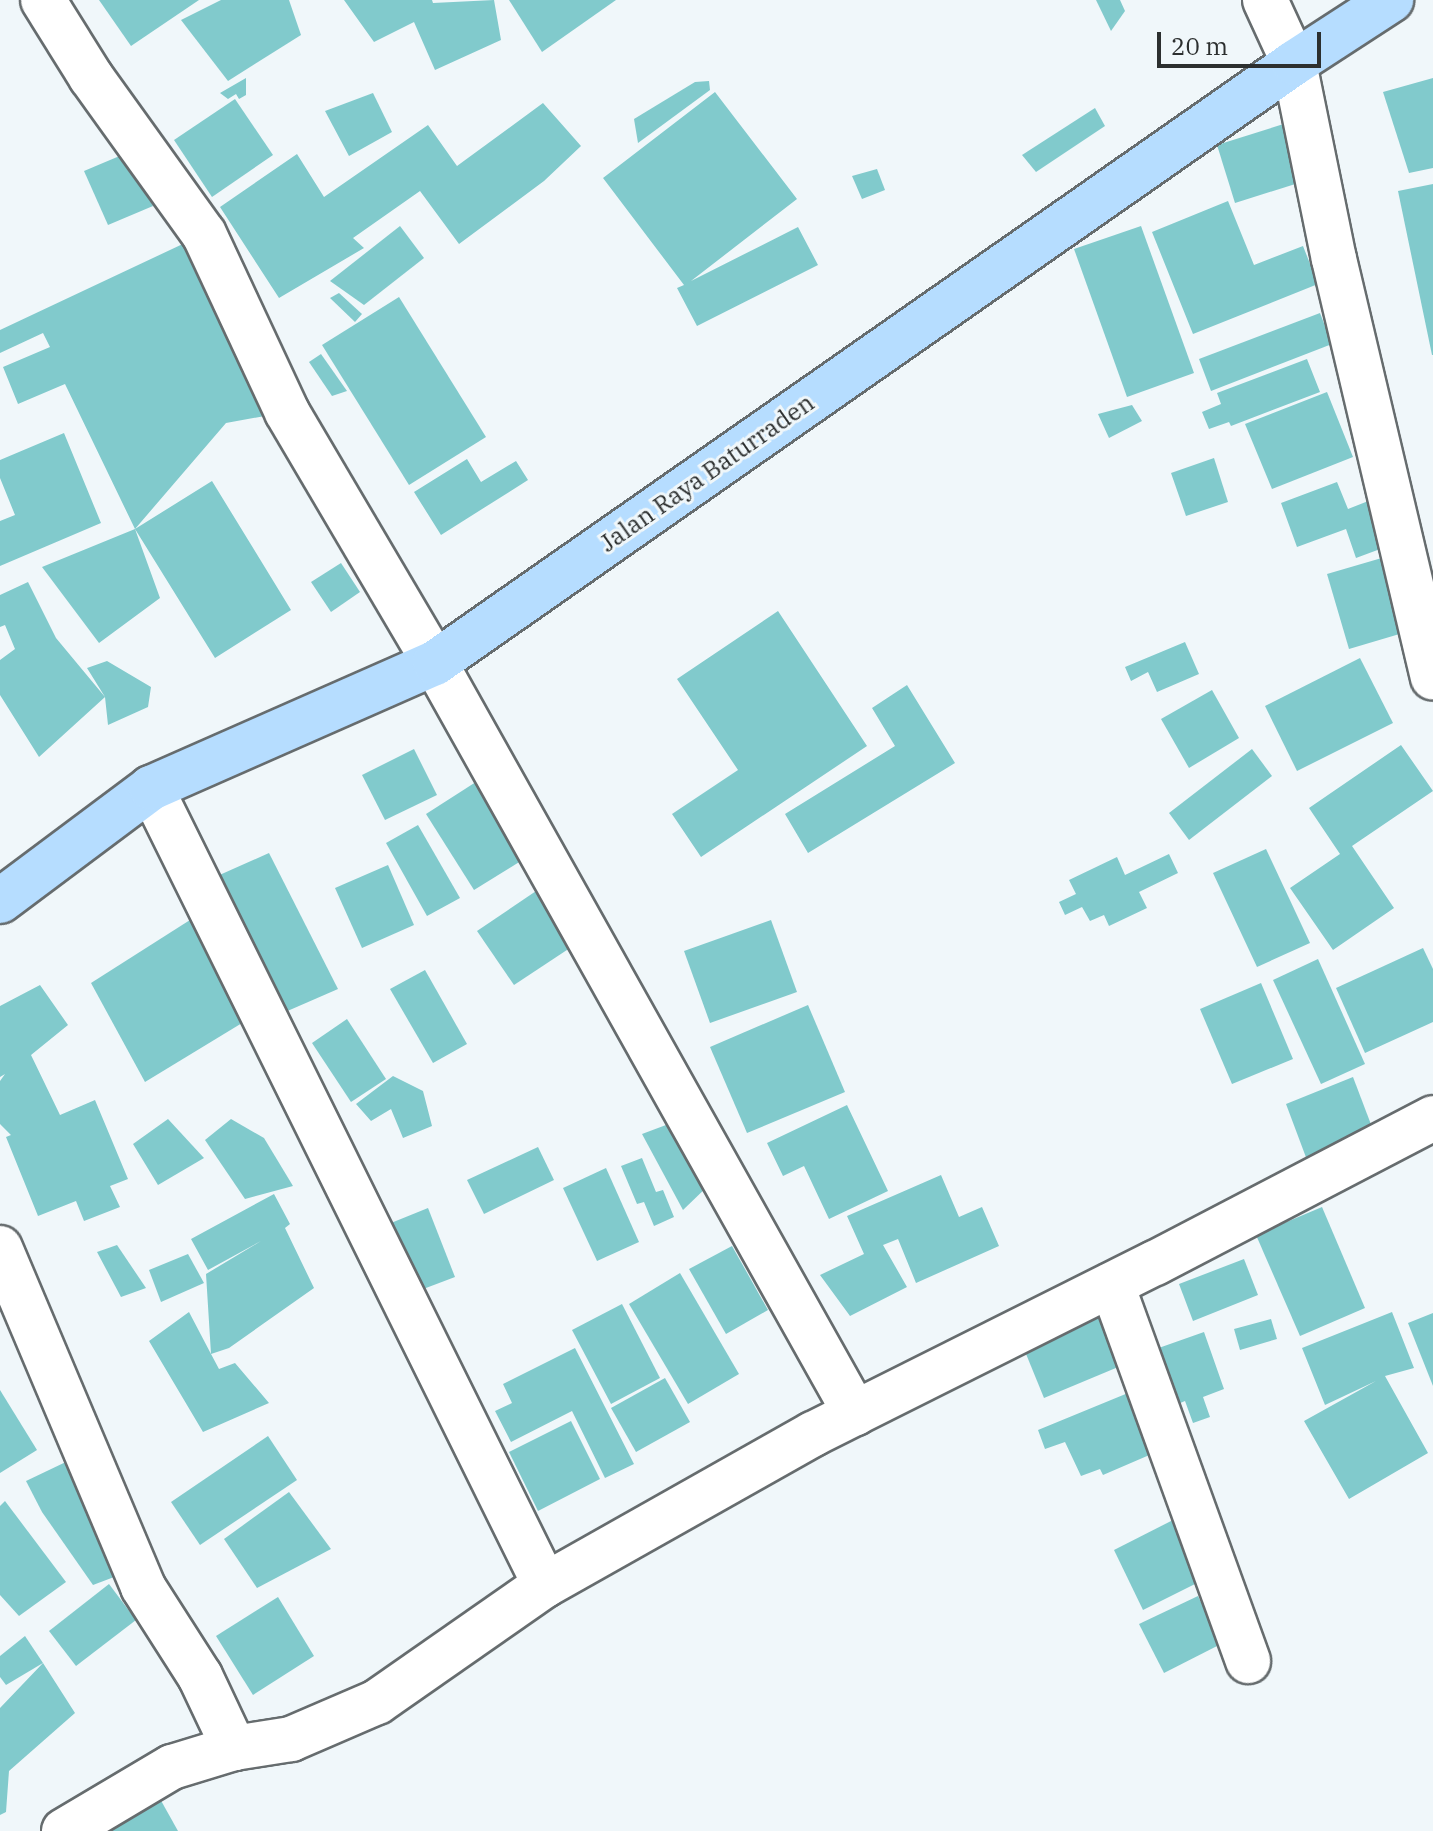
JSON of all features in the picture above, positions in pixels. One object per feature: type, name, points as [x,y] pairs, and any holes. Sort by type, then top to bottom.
[{"type":"main road","name":"Jalan Raya Baturraden","points":[[0,901],[151,788],[435,663],[1294,63],[1391,0]]},
{"type":"street","points":[[43,0],[91,77],[204,234],[287,412],[435,663],[855,1413]]},
{"type":"street","points":[[1265,0],[1294,63],[1334,259],[1422,578],[1433,677]]},
{"type":"street","points":[[151,788],[545,1585]]},
{"type":"street","points":[[64,1831],[172,1767],[234,1748],[291,1739],[377,1702],[545,1585],[855,1413],[1112,1285],[1433,1118]]},
{"type":"street","points":[[0,1248],[143,1587],[200,1676],[234,1748]]},
{"type":"street","points":[[1112,1285],[1248,1661]]},
{"type":"building","points":[[99,0],[199,0],[131,46]]},
{"type":"building","points":[[221,0],[289,0],[301,35],[228,81],[181,20]]},
{"type":"building","points":[[344,0],[432,0],[433,3],[494,0],[501,40],[435,70],[414,22],[374,42]]},
{"type":"building","points":[[509,0],[616,0],[542,52]]},
{"type":"building","points":[[1096,0],[1120,0],[1125,11],[1111,31]]},
{"type":"building","points":[[246,78],[246,95],[239,99],[236,94],[228,99],[220,93]]},
{"type":"building","points":[[1433,78],[1433,168],[1409,173],[1383,92]]},
{"type":"building","points":[[709,81],[710,90],[638,143],[634,119],[695,82]]},
{"type":"building","points":[[715,92],[797,199],[691,281],[798,227],[818,265],[697,326],[677,288],[684,285],[603,178]]},
{"type":"building","points":[[373,93],[392,132],[349,156],[325,111]]},
{"type":"building","points":[[235,99],[273,155],[212,197],[174,140]]},
{"type":"building","points":[[543,103],[581,146],[544,181],[459,244],[420,191],[353,238],[364,248],[279,298],[220,207],[297,154],[324,197],[428,125],[457,166]]},
{"type":"building","points":[[1095,108],[1105,126],[1036,172],[1022,155]]},
{"type":"building","points":[[1290,122],[1308,180],[1235,203],[1217,145]]},
{"type":"building","points":[[129,152],[153,206],[108,225],[84,171]]},
{"type":"building","points":[[877,169],[885,190],[862,199],[852,176]]},
{"type":"building","points":[[1433,184],[1433,355],[1432,355],[1398,191]]},
{"type":"building","points":[[1228,201],[1254,265],[1303,246],[1318,284],[1193,334],[1152,232]]},
{"type":"building","points":[[400,226],[424,258],[364,305],[330,281]]},
{"type":"building","points":[[1141,226],[1194,373],[1127,397],[1074,249]]},
{"type":"building","points":[[204,234],[287,412],[226,423],[135,529],[65,384],[18,404],[3,367],[50,347],[43,333],[0,353],[0,330]]},
{"type":"building","points":[[339,293],[362,314],[355,322],[330,298]]},
{"type":"building","points":[[399,297],[486,437],[409,485],[322,345]]},
{"type":"building","points":[[1320,313],[1332,344],[1211,391],[1199,359]]},
{"type":"building","points":[[321,354],[347,391],[332,396],[309,362]]},
{"type":"building","points":[[1307,359],[1320,392],[1231,426],[1229,422],[1209,429],[1202,412],[1221,404],[1217,393]]},
{"type":"building","points":[[1327,392],[1353,457],[1272,489],[1245,424]]},
{"type":"building","points":[[1132,405],[1142,421],[1109,438],[1098,414]]},
{"type":"building","points":[[64,433],[101,523],[0,566],[0,521],[15,515],[0,478],[0,460]]},
{"type":"building","points":[[1214,458],[1228,502],[1186,516],[1171,473]]},
{"type":"building","points":[[467,459],[481,482],[516,461],[528,480],[441,535],[414,492]]},
{"type":"building","points":[[212,481],[291,610],[215,658],[135,529]]},
{"type":"building","points":[[1337,482],[1348,509],[1381,496],[1399,542],[1356,558],[1346,529],[1297,547],[1281,503]]},
{"type":"building","points":[[135,529],[160,598],[99,643],[42,567]]},
{"type":"building","points":[[1392,555],[1413,630],[1349,649],[1327,574]]},
{"type":"building","points":[[341,563],[360,592],[331,612],[311,582]]},
{"type":"building","points":[[28,582],[56,638],[105,697],[39,757],[0,695],[0,660],[15,649],[5,625],[0,627],[0,595]]},
{"type":"building","points":[[778,611],[867,746],[701,857],[672,814],[738,770],[677,679]]},
{"type":"building","points":[[1185,642],[1199,674],[1157,692],[1148,672],[1131,681],[1125,667]]},
{"type":"building","points":[[1360,658],[1393,723],[1297,771],[1265,706]]},
{"type":"building","points":[[107,661],[151,687],[148,707],[108,725],[105,697],[87,668]]},
{"type":"building","points":[[907,685],[955,763],[808,853],[785,814],[895,746],[872,708]]},
{"type":"building","points":[[1212,690],[1239,738],[1189,768],[1161,719]]},
{"type":"building","points":[[1401,745],[1433,791],[1352,846],[1394,908],[1333,950],[1290,888],[1340,854],[1309,808]]},
{"type":"building","points":[[414,749],[437,795],[385,820],[362,775]]},
{"type":"building","points":[[1252,749],[1272,776],[1189,840],[1169,813]]},
{"type":"building","points":[[479,780],[529,856],[474,890],[426,814]]},
{"type":"building","points":[[418,825],[460,898],[427,916],[386,843]]},
{"type":"building","points":[[1266,849],[1310,943],[1257,967],[1213,873]]},
{"type":"building","points":[[269,853],[338,989],[276,1016],[206,881]]},
{"type":"building","points":[[1169,854],[1178,873],[1139,892],[1147,908],[1109,926],[1104,915],[1090,921],[1082,907],[1065,915],[1059,902],[1076,894],[1069,880],[1117,857],[1125,875]]},
{"type":"building","points":[[388,865],[414,925],[362,948],[335,888]]},
{"type":"building","points":[[542,887],[579,942],[514,985],[477,931]]},
{"type":"building","points":[[190,920],[247,1020],[145,1082],[91,983]]},
{"type":"building","points":[[771,920],[797,992],[710,1023],[684,951]]},
{"type":"building","points":[[1423,948],[1433,969],[1433,1022],[1365,1053],[1336,988]]},
{"type":"building","points":[[1318,959],[1365,1064],[1321,1084],[1273,980]]},
{"type":"building","points":[[425,970],[467,1044],[433,1063],[390,989]]},
{"type":"building","points":[[1261,983],[1293,1059],[1232,1084],[1200,1009]]},
{"type":"building","points":[[40,985],[68,1025],[31,1055],[60,1115],[95,1100],[128,1179],[110,1186],[120,1207],[84,1221],[76,1201],[38,1216],[6,1137],[11,1135],[0,1124],[0,1081],[5,1074],[0,1077],[0,1006]]},
{"type":"building","points":[[808,1005],[845,1092],[747,1133],[710,1047]]},
{"type":"building","points":[[347,1019],[386,1079],[351,1102],[312,1043]]},
{"type":"building","points":[[393,1076],[423,1091],[432,1126],[403,1138],[391,1109],[371,1121],[356,1104]]},
{"type":"building","points":[[1353,1077],[1375,1135],[1307,1160],[1286,1104]]},
{"type":"building","points":[[847,1105],[888,1191],[829,1219],[804,1166],[783,1176],[767,1143]]},
{"type":"building","points":[[168,1119],[204,1158],[158,1185],[133,1144]]},
{"type":"building","points":[[231,1119],[264,1138],[293,1186],[245,1199],[205,1140]]},
{"type":"building","points":[[674,1122],[711,1183],[683,1210],[642,1134]]},
{"type":"building","points":[[538,1147],[554,1180],[484,1214],[467,1180]]},
{"type":"building","points":[[642,1158],[656,1192],[663,1190],[674,1217],[654,1226],[644,1202],[637,1204],[621,1166]]},
{"type":"building","points":[[606,1168],[639,1242],[597,1261],[563,1188]]},
{"type":"building","points":[[941,1175],[959,1217],[982,1207],[999,1246],[916,1283],[898,1239],[883,1245],[907,1287],[850,1316],[820,1275],[864,1254],[847,1216]]},
{"type":"building","points":[[274,1194],[290,1224],[285,1228],[314,1288],[229,1348],[211,1354],[206,1274],[261,1241],[208,1270],[191,1239]]},
{"type":"building","points":[[1322,1207],[1365,1308],[1300,1336],[1256,1235]]},
{"type":"building","points":[[428,1208],[455,1277],[418,1291],[391,1223]]},
{"type":"building","points":[[117,1245],[146,1288],[121,1297],[97,1252]]},
{"type":"building","points":[[732,1246],[768,1310],[726,1334],[689,1269]]},
{"type":"building","points":[[188,1254],[204,1283],[161,1302],[149,1270]]},
{"type":"building","points":[[1244,1259],[1258,1295],[1193,1321],[1179,1284]]},
{"type":"building","points":[[680,1273],[739,1374],[688,1404],[629,1304]]},
{"type":"building","points":[[622,1304],[660,1378],[611,1404],[572,1330]]},
{"type":"building","points":[[189,1312],[219,1369],[235,1363],[269,1403],[203,1432],[149,1341]]},
{"type":"building","points":[[1392,1312],[1414,1368],[1385,1376],[1428,1453],[1349,1499],[1304,1421],[1376,1381],[1325,1405],[1302,1348]]},
{"type":"building","points":[[1433,1313],[1433,1386],[1408,1323]]},
{"type":"building","points":[[1103,1315],[1123,1365],[1044,1398],[1024,1349]]},
{"type":"building","points":[[1271,1319],[1277,1339],[1240,1350],[1234,1329]]},
{"type":"building","points":[[1204,1332],[1224,1389],[1203,1397],[1210,1417],[1193,1423],[1185,1401],[1173,1406],[1153,1350]]},
{"type":"building","points":[[575,1348],[634,1464],[605,1478],[572,1411],[511,1442],[495,1411],[512,1403],[503,1384]]},
{"type":"building","points":[[665,1378],[690,1422],[636,1452],[611,1408]]},
{"type":"building","points":[[0,1390],[37,1450],[0,1473]]},
{"type":"building","points":[[1128,1393],[1161,1450],[1103,1475],[1100,1469],[1081,1476],[1065,1442],[1045,1449],[1038,1430]]},
{"type":"building","points":[[571,1421],[600,1479],[538,1511],[509,1452]]},
{"type":"building","points":[[268,1436],[297,1480],[200,1545],[171,1502]]},
{"type":"building","points":[[70,1460],[122,1574],[93,1585],[42,1512],[26,1481]]},
{"type":"building","points":[[289,1492],[331,1549],[257,1588],[224,1539]]},
{"type":"building","points":[[5,1501],[66,1582],[19,1616],[0,1595],[0,1506]]},
{"type":"building","points":[[1173,1520],[1203,1580],[1143,1610],[1114,1550]]},
{"type":"building","points":[[109,1584],[136,1620],[76,1666],[49,1631]]},
{"type":"building","points":[[1198,1596],[1221,1644],[1164,1673],[1139,1624]]},
{"type":"building","points":[[278,1597],[314,1656],[253,1695],[216,1636]]},
{"type":"building","points":[[25,1636],[43,1663],[6,1685],[0,1677],[0,1656]]},
{"type":"building","points":[[43,1663],[75,1713],[9,1771],[6,1812],[0,1815],[0,1708]]},
{"type":"building","points":[[159,1797],[178,1831],[98,1831]]}]
